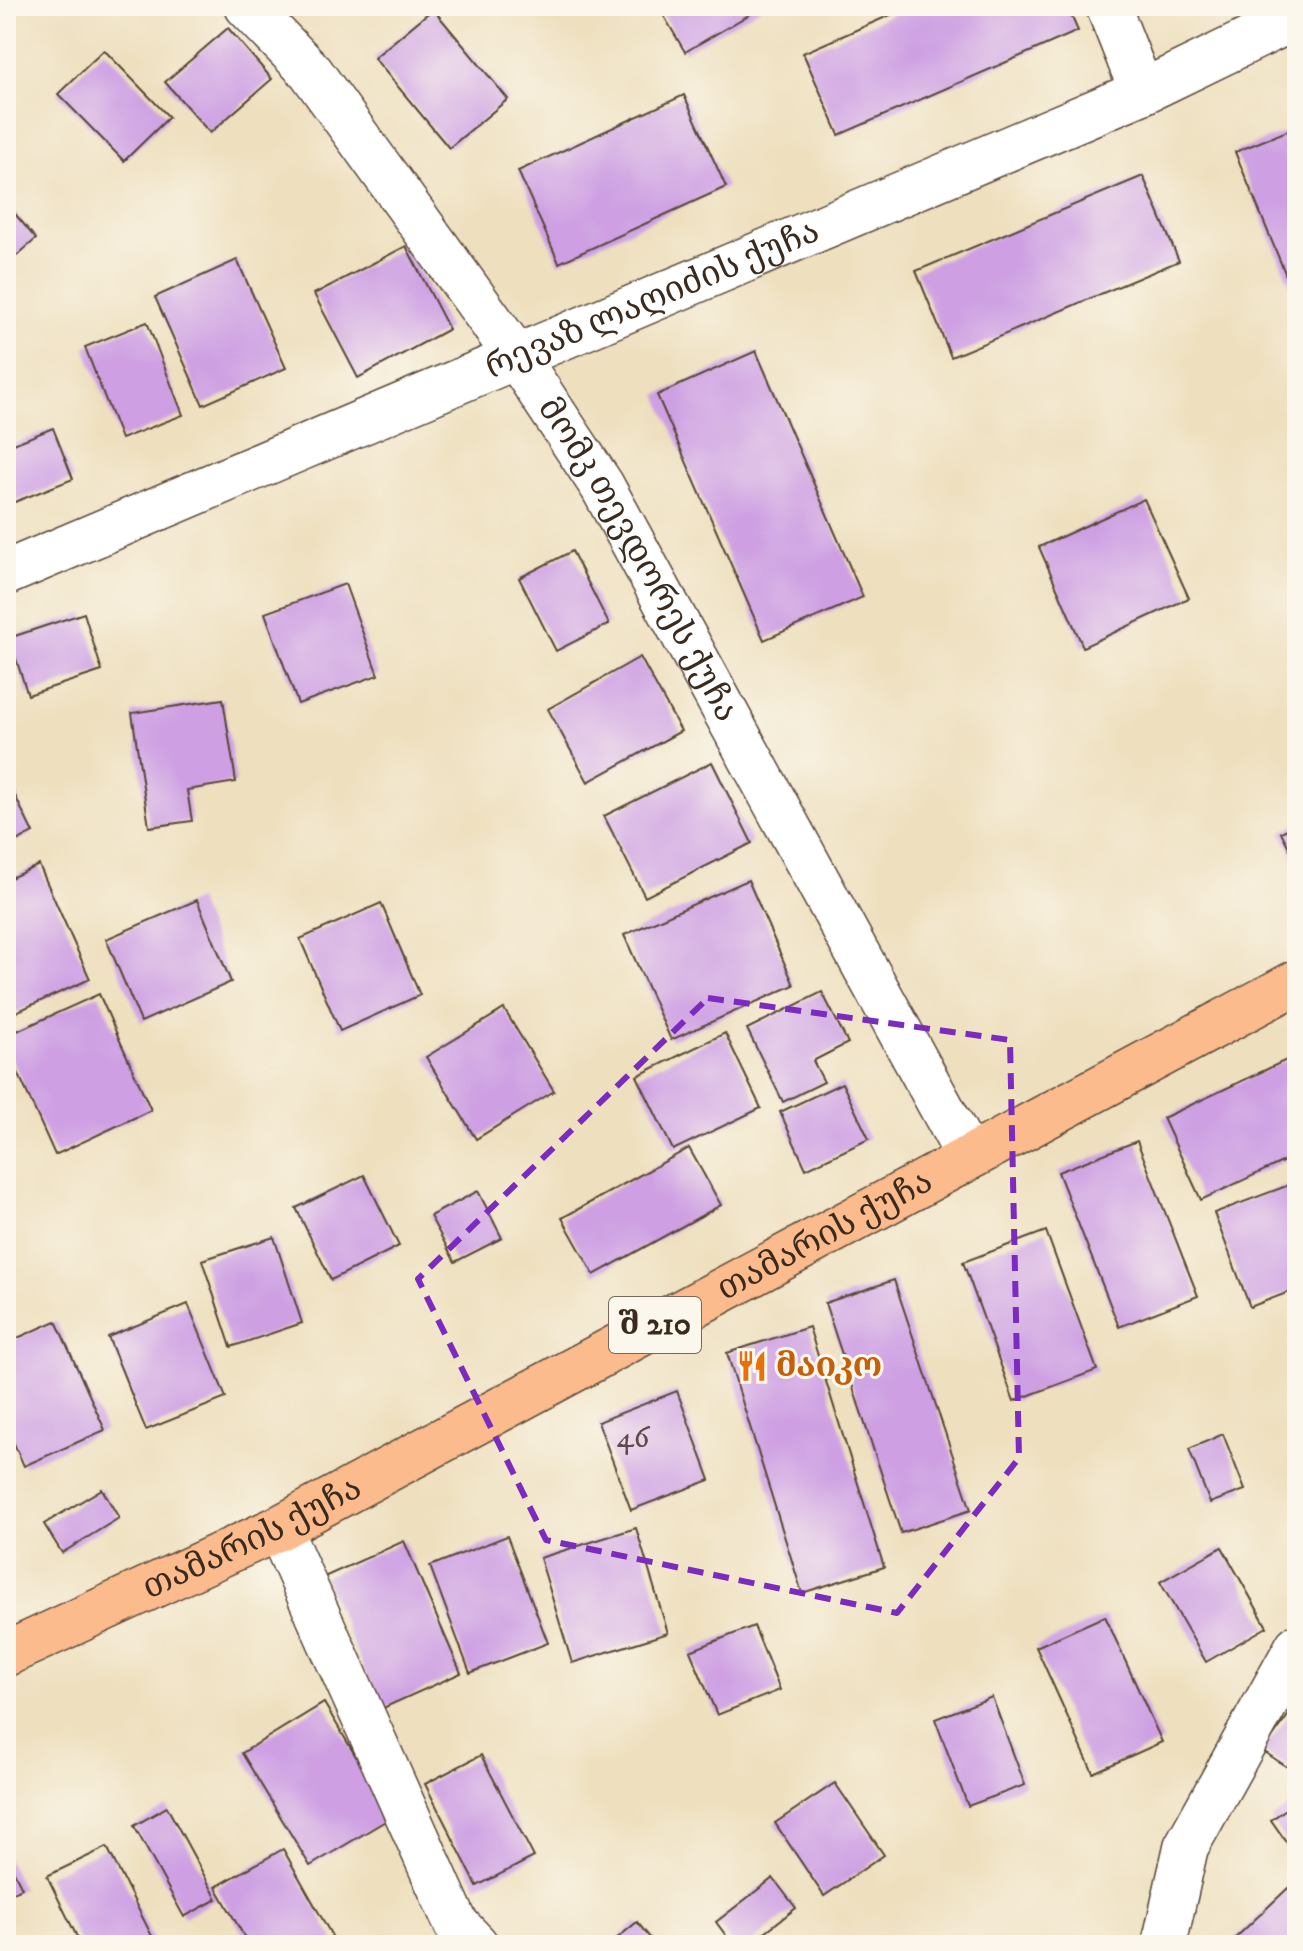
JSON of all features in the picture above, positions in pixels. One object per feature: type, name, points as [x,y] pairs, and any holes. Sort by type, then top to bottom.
[{"type":"main road","name":"თამარის ქუჩა","points":[[6,1654],[279,1528],[968,1156],[1296,984]]},
{"type":"street","name":"მომკ თევდორეს ქუჩა","points":[[247,6],[311,72],[516,356],[602,486],[968,1156]]},
{"type":"street","points":[[1108,6],[1142,92]]},
{"type":"street","name":"რევაზ ლაღიძის ქუჩა","points":[[6,573],[1142,92],[1297,17]]},
{"type":"street","points":[[279,1528],[456,1924],[476,1945]]},
{"type":"street","points":[[1164,1945],[1186,1847],[1297,1647]]},
{"type":"highlighted area","points":[[708,998],[1010,1040],[1019,1458],[897,1613],[546,1540],[418,1279]]},
{"type":"building","points":[[658,6],[764,6],[685,52]]},
{"type":"building","points":[[911,6],[1067,6],[1078,31],[839,135],[803,53]]},
{"type":"building","points":[[433,9],[508,99],[449,148],[374,58]]},
{"type":"building","points":[[228,28],[272,79],[210,133],[165,82]]},
{"type":"building","points":[[104,50],[169,117],[124,161],[58,94]]},
{"type":"building","points":[[684,95],[726,187],[559,263],[518,171]]},
{"type":"building","points":[[1297,127],[1297,302],[1235,152]]},
{"type":"building","points":[[1143,176],[1179,261],[951,357],[916,271]]},
{"type":"building","points":[[6,203],[36,239],[6,265]]},
{"type":"building","points":[[406,246],[449,329],[358,378],[314,294]]},
{"type":"building","points":[[237,260],[286,368],[203,405],[155,297]]},
{"type":"building","points":[[147,322],[183,415],[121,439],[85,347]]},
{"type":"building","points":[[756,351],[863,597],[764,640],[657,395]]},
{"type":"building","points":[[53,428],[73,479],[7,505],[6,447]]},
{"type":"building","points":[[1144,499],[1189,598],[1083,647],[1039,547]]},
{"type":"building","points":[[572,551],[609,624],[556,651],[519,578]]},
{"type":"building","points":[[345,584],[378,675],[298,704],[265,613]]},
{"type":"building","points":[[84,613],[102,671],[28,695],[9,638]]},
{"type":"building","points":[[640,657],[681,731],[588,782],[548,709]]},
{"type":"building","points":[[223,699],[236,782],[187,790],[192,821],[149,827],[132,713]]},
{"type":"building","points":[[712,762],[752,843],[645,897],[604,816]]},
{"type":"building","points":[[6,777],[33,833],[6,846]]},
{"type":"building","points":[[1297,824],[1297,863],[1281,832]]},
{"type":"building","points":[[39,865],[90,979],[14,1013],[6,996],[6,880]]},
{"type":"building","points":[[748,880],[794,985],[671,1040],[624,935]]},
{"type":"building","points":[[197,900],[231,982],[141,1022],[106,939]]},
{"type":"building","points":[[381,903],[420,995],[340,1031],[300,939]]},
{"type":"building","points":[[822,992],[848,1043],[813,1061],[824,1082],[783,1102],[747,1029]]},
{"type":"building","points":[[99,994],[151,1110],[55,1155],[6,1046],[6,1036]]},
{"type":"building","points":[[504,1009],[554,1091],[476,1139],[426,1057]]},
{"type":"building","points":[[725,1033],[761,1108],[673,1150],[637,1076]]},
{"type":"building","points":[[1297,1055],[1297,1155],[1201,1200],[1163,1118]]},
{"type":"building","points":[[842,1083],[869,1139],[806,1169],[780,1112]]},
{"type":"building","points":[[1137,1141],[1198,1296],[1119,1327],[1058,1172]]},
{"type":"building","points":[[689,1148],[721,1205],[594,1275],[562,1218]]},
{"type":"building","points":[[364,1175],[399,1246],[331,1280],[296,1208]]},
{"type":"building","points":[[1297,1182],[1297,1289],[1250,1307],[1214,1213]]},
{"type":"building","points":[[478,1191],[502,1238],[455,1262],[430,1216]]},
{"type":"building","points":[[1046,1231],[1097,1370],[1014,1401],[963,1262]]},
{"type":"building","points":[[274,1237],[302,1323],[231,1347],[202,1260]]},
{"type":"building","points":[[894,1280],[971,1510],[901,1533],[825,1303]]},
{"type":"building","points":[[188,1304],[226,1398],[146,1430],[108,1337]]},
{"type":"building","points":[[56,1321],[105,1430],[24,1466],[6,1426],[6,1343]]},
{"type":"building","points":[[809,1327],[884,1567],[802,1593],[727,1353]]},
{"type":"building","points":[[677,1391],[710,1480],[631,1510],[598,1422]]},
{"type":"building","points":[[1223,1434],[1245,1490],[1210,1503],[1189,1449]]},
{"type":"building","points":[[102,1489],[119,1518],[62,1553],[44,1524]]},
{"type":"building","points":[[636,1528],[668,1633],[572,1663],[540,1558]]},
{"type":"building","points":[[507,1536],[548,1643],[470,1673],[430,1566]]},
{"type":"building","points":[[404,1541],[461,1673],[381,1709],[324,1577]]},
{"type":"building","points":[[1222,1547],[1267,1627],[1206,1662],[1160,1582]]},
{"type":"building","points":[[1105,1616],[1162,1742],[1093,1773],[1036,1647]]},
{"type":"building","points":[[754,1626],[780,1690],[717,1715],[690,1651]]},
{"type":"building","points":[[992,1697],[1025,1785],[968,1806],[935,1719]]},
{"type":"building","points":[[324,1703],[392,1817],[310,1866],[242,1753]]},
{"type":"building","points":[[1295,1706],[1297,1754],[1287,1767],[1263,1751]]},
{"type":"building","points":[[481,1755],[534,1857],[477,1886],[425,1784]]},
{"type":"building","points":[[835,1783],[884,1855],[824,1896],[775,1823]]},
{"type":"building","points":[[1297,1801],[1297,1857],[1271,1820]]},
{"type":"building","points":[[167,1807],[217,1899],[184,1917],[134,1826]]},
{"type":"building","points":[[107,1847],[155,1942],[150,1945],[81,1945],[47,1876]]},
{"type":"building","points":[[283,1849],[337,1945],[249,1945],[216,1887]]},
{"type":"building","points":[[6,1856],[22,1888],[6,1896]]},
{"type":"building","points":[[773,1878],[796,1908],[748,1945],[733,1945],[716,1922]]},
{"type":"building","points":[[1288,1888],[1297,1897],[1297,1945],[1228,1945]]},
{"type":"building","points":[[637,1922],[656,1945],[609,1945]]},
{"type":"place","name":"მაიკო","points":[[752,1366]]}]
